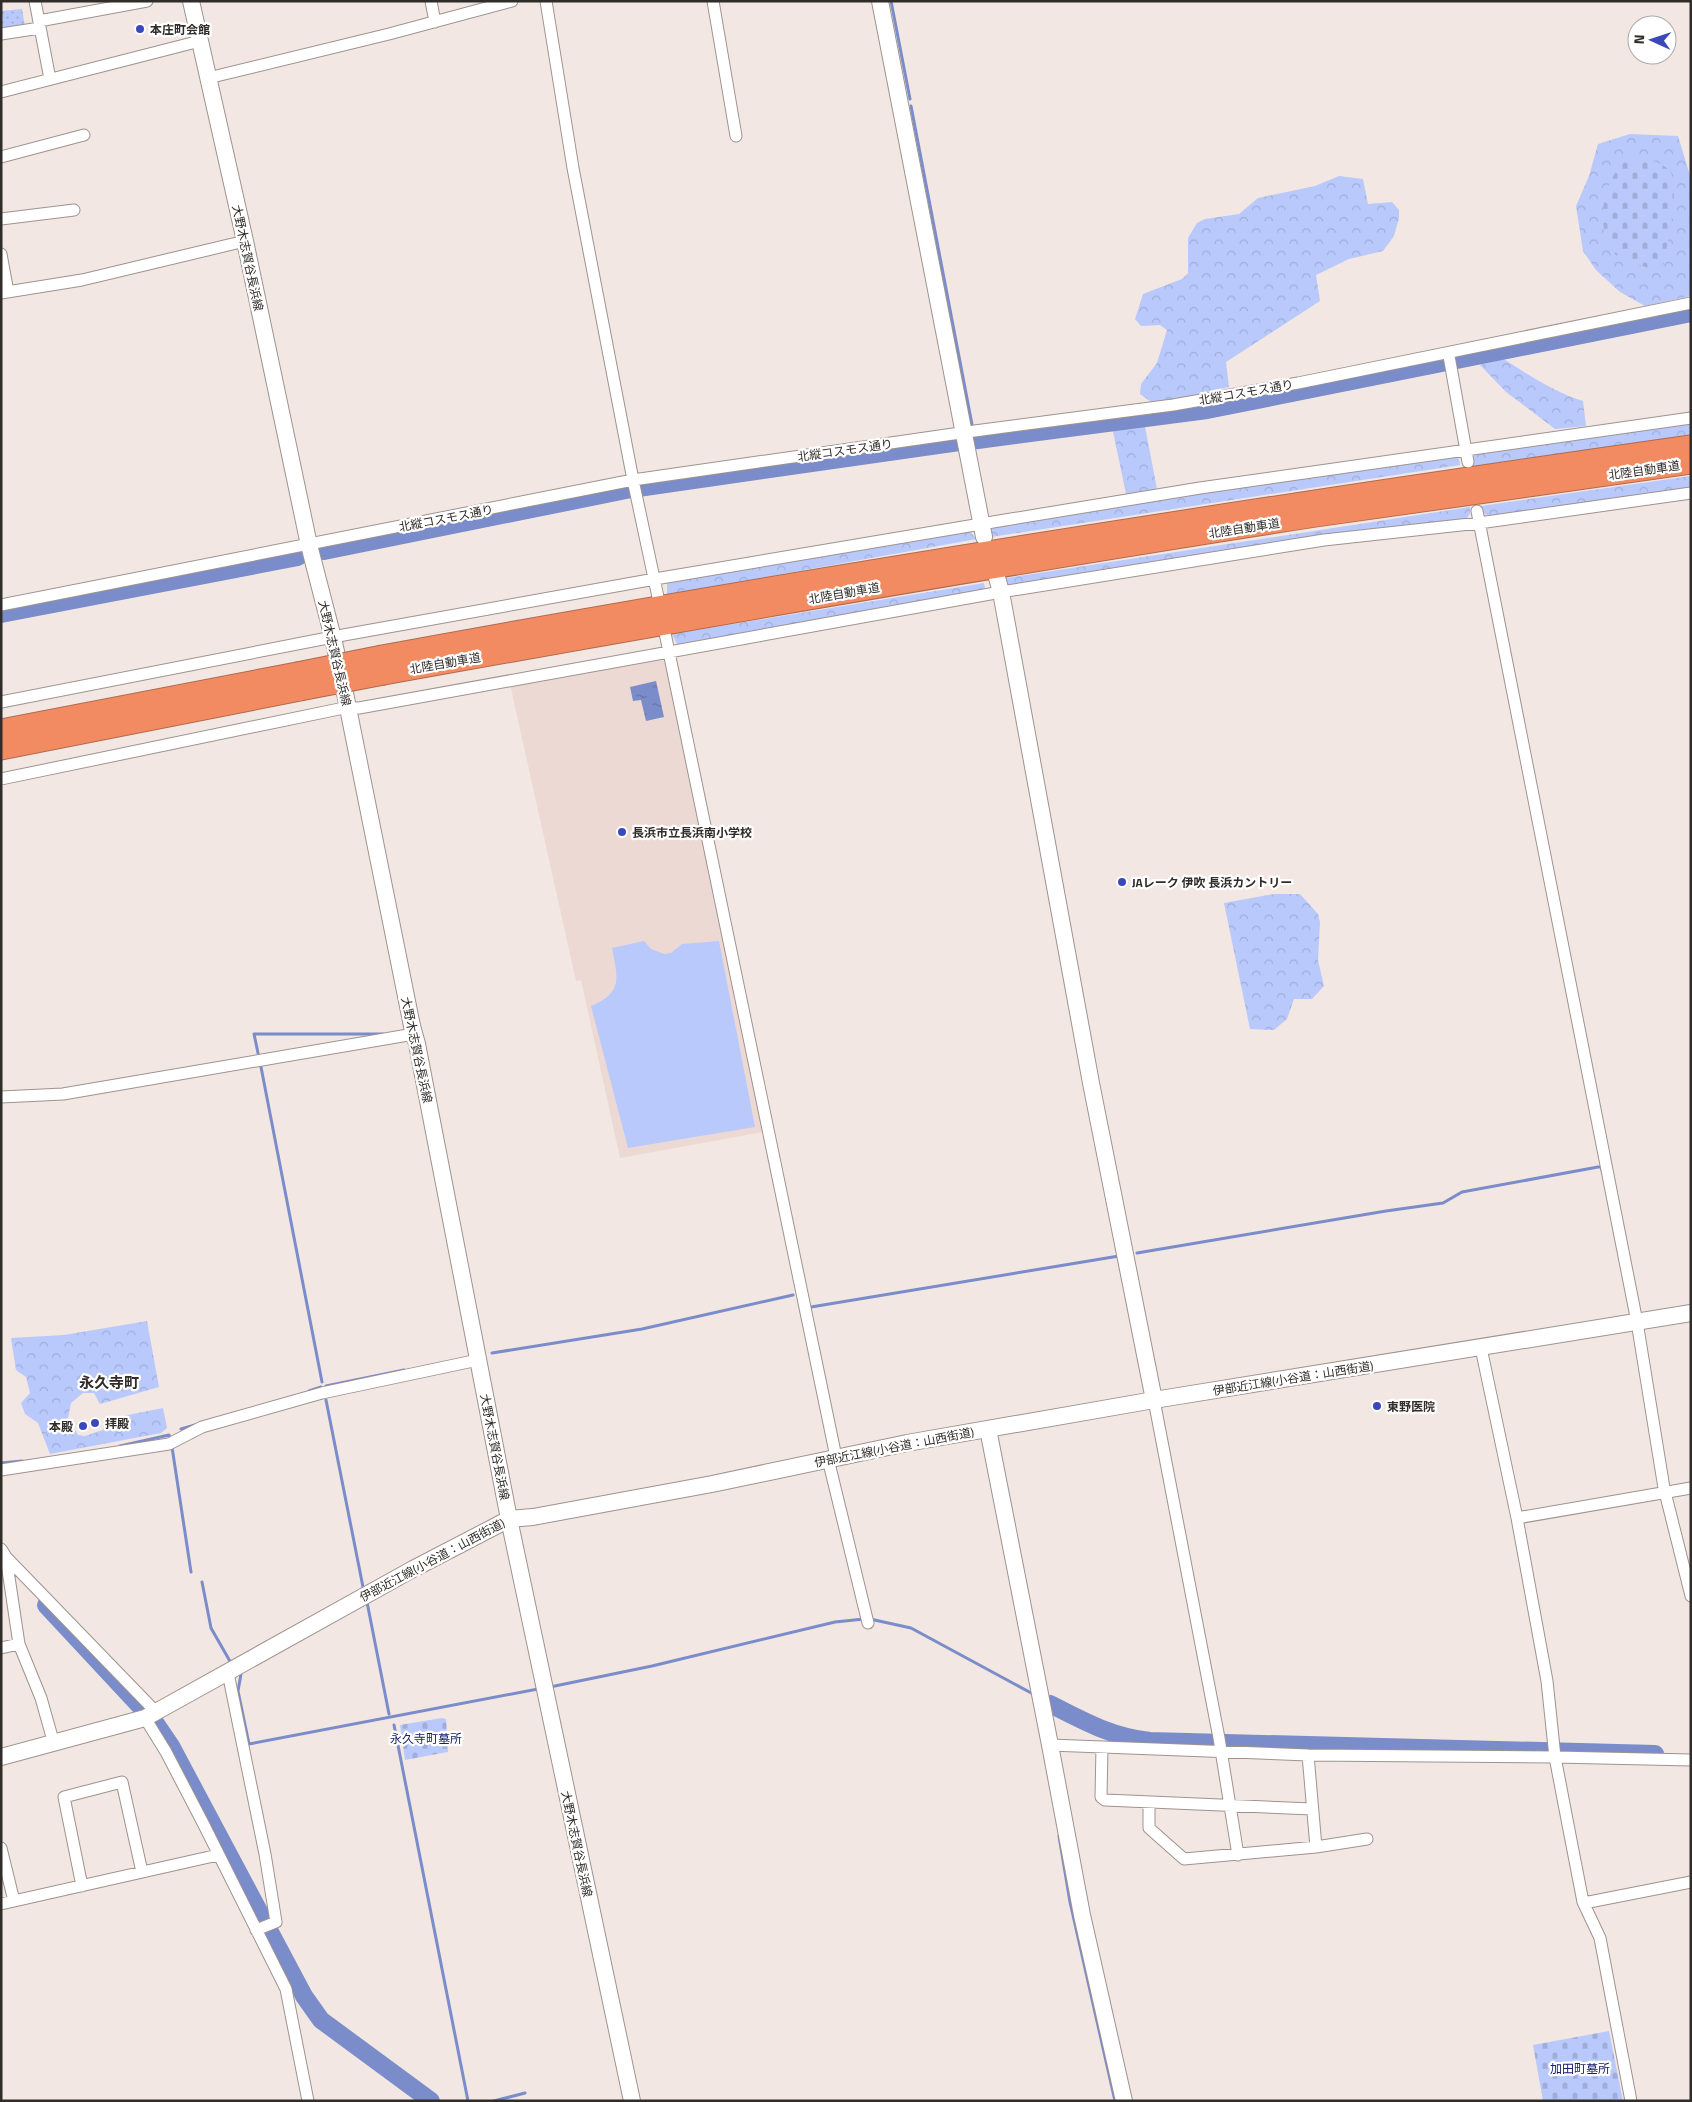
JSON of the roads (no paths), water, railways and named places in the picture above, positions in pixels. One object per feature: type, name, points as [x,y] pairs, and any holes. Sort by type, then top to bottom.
[{"type":"highway","name":"北陸自動車道","points":[[383,665],[620,612],[1068,538],[1313,500],[1691,446]]},
{"type":"highway","name":"北陸自動車道","points":[[1,730],[298,681],[383,665],[856,591],[1316,516],[1691,463]]},
{"type":"highway","name":"北陸自動車道","points":[[1,749],[298,681]]},
{"type":"main road","name":"大野木志賀谷長浜線","points":[[191,1],[246,241],[309,545],[333,638],[348,708],[509,1519],[632,2101]]},
{"type":"main road","points":[[880,1],[983,530]]},
{"type":"main road","points":[[996,574],[1001,592],[1091,1083],[1154,1400]]},
{"type":"main road","name":"伊部近江線(小谷道：山西街道)","points":[[1,1757],[54,1744],[152,1715],[413,1569],[509,1519],[591,1507],[907,1443],[1154,1400],[1691,1313]]},
{"type":"main road","points":[[988,1430],[1082,1915],[1124,2101]]},
{"type":"street","points":[[35,1],[50,80]]},
{"type":"street","points":[[1,34],[147,1]]},
{"type":"street","points":[[431,1],[435,22]]},
{"type":"street","points":[[208,78],[512,1]]},
{"type":"street","points":[[546,1],[573,168],[658,597]]},
{"type":"street","points":[[713,1],[736,136]]},
{"type":"street","points":[[1,92],[200,41]]},
{"type":"street","points":[[1,157],[84,135]]},
{"type":"street","points":[[1,220],[74,210]]},
{"type":"street","points":[[1,254],[5,292],[82,280],[246,241]]},
{"type":"street","name":"北縦コスモス通り","points":[[1,605],[309,545],[635,485],[965,432],[1173,405],[1279,386],[1691,303]]},
{"type":"street","points":[[1449,360],[1468,462]]},
{"type":"street","points":[[1,702],[333,638],[655,579],[983,530],[1200,488],[1691,418]]},
{"type":"street","points":[[1,779],[348,708],[359,708],[1001,592],[1324,540],[1479,524],[1691,493]]},
{"type":"street","points":[[1476,511],[1637,1322],[1656,1446],[1691,1596]]},
{"type":"street","points":[[665,633],[832,1458],[867,1618]]},
{"type":"street","points":[[1,1097],[63,1094],[414,1034]]},
{"type":"street","points":[[1481,1348],[1517,1518],[1547,1681],[1554,1753],[1584,1903],[1600,1938],[1631,2101]]},
{"type":"street","points":[[1,1470],[171,1443],[202,1427],[322,1393],[478,1360]]},
{"type":"street","points":[[1154,1400],[1220,1745],[1238,1855]]},
{"type":"street","points":[[1517,1518],[1691,1488]]},
{"type":"street","points":[[4,1553],[19,1644],[42,1698],[54,1744]]},
{"type":"street","points":[[4,1553],[152,1715],[166,1752],[286,1989],[308,2101]]},
{"type":"street","points":[[1,1648],[19,1644]]},
{"type":"street","points":[[234,1670],[276,1922],[256,1930]]},
{"type":"street","points":[[1050,1745],[1102,1747],[1220,1745],[1308,1755],[1554,1753],[1691,1760]]},
{"type":"street","points":[[1102,1747],[1101,1797],[1105,1800],[1149,1803],[1229,1804],[1312,1810]]},
{"type":"street","points":[[1308,1755],[1316,1847]]},
{"type":"street","points":[[82,1886],[64,1797],[122,1782],[142,1872]]},
{"type":"street","points":[[1149,1803],[1149,1828],[1184,1859],[1316,1847],[1367,1839]]},
{"type":"street","points":[[1,1848],[14,1901]]},
{"type":"street","points":[[1,1904],[218,1855]]},
{"type":"street","points":[[1584,1903],[1691,1882]]},
{"type":"water","points":[[656,681],[664,717],[646,721],[641,700],[633,701],[630,687]]},
{"type":"waterway","points":[[891,1],[910,99]]},
{"type":"waterway","points":[[911,106],[975,440]]},
{"type":"waterway","points":[[970,441],[1207,410],[1691,313]]},
{"type":"waterway","points":[[324,551],[631,489],[959,442]]},
{"type":"waterway","points":[[1,614],[298,557]]},
{"type":"waterway","points":[[258,1053],[254,1034],[383,1034]]},
{"type":"waterway","points":[[261,1067],[322,1382]]},
{"type":"waterway","points":[[1137,1253],[1443,1203],[1462,1192],[1598,1167],[1601,1167],[1602,1170]]},
{"type":"waterway","points":[[811,1307],[1119,1256]]},
{"type":"waterway","points":[[492,1353],[642,1329],[793,1295]]},
{"type":"waterway","points":[[326,1386],[404,1370]]},
{"type":"waterway","points":[[309,1391],[321,1387]]},
{"type":"waterway","points":[[326,1400],[363,1587]]},
{"type":"waterway","points":[[181,1429],[195,1425]]},
{"type":"waterway","points":[[120,1446],[169,1435],[171,1440]]},
{"type":"waterway","points":[[172,1447],[191,1572]]},
{"type":"waterway","points":[[1,1463],[22,1461]]},
{"type":"waterway","points":[[202,1582],[211,1628],[231,1663]]},
{"type":"waterway","points":[[367,1602],[389,1714]]},
{"type":"waterway","points":[[46,1605],[154,1721],[171,1746],[304,1996],[321,2020],[431,2101]]},
{"type":"waterway","points":[[550,1687],[652,1666],[835,1622],[864,1619]]},
{"type":"waterway","points":[[870,1619],[911,1628],[1033,1694]]},
{"type":"waterway","points":[[238,1671],[241,1674],[238,1691],[249,1744],[538,1689]]},
{"type":"waterway","points":[[1050,1704],[1110,1732],[1150,1741],[1655,1754]]},
{"type":"waterway","points":[[394,1725],[468,2101]]},
{"type":"waterway","points":[[1059,1836],[1070,1902],[1115,2101]]},
{"type":"waterway","points":[[494,2101],[525,2093]]},
{"type":"place","name":"本庄町会館","points":[[140,29]]},
{"type":"place","name":"長浜市立長浜南小学校","points":[[622,832]]},
{"type":"place","name":"JAレーク 伊吹 長浜カントリー","points":[[1122,882]]},
{"type":"place","name":"東野医院","points":[[1377,1406]]},
{"type":"place","name":"拝殿","points":[[95,1423]]},
{"type":"place","name":"本殿","points":[[83,1426]]},
{"type":"district","name":"永久寺町","points":[[109,1382]]},
{"type":"park label","name":"永久寺町墓所","points":[[426,1738]]},
{"type":"park label","name":"加田町墓所","points":[[1580,2068]]}]
